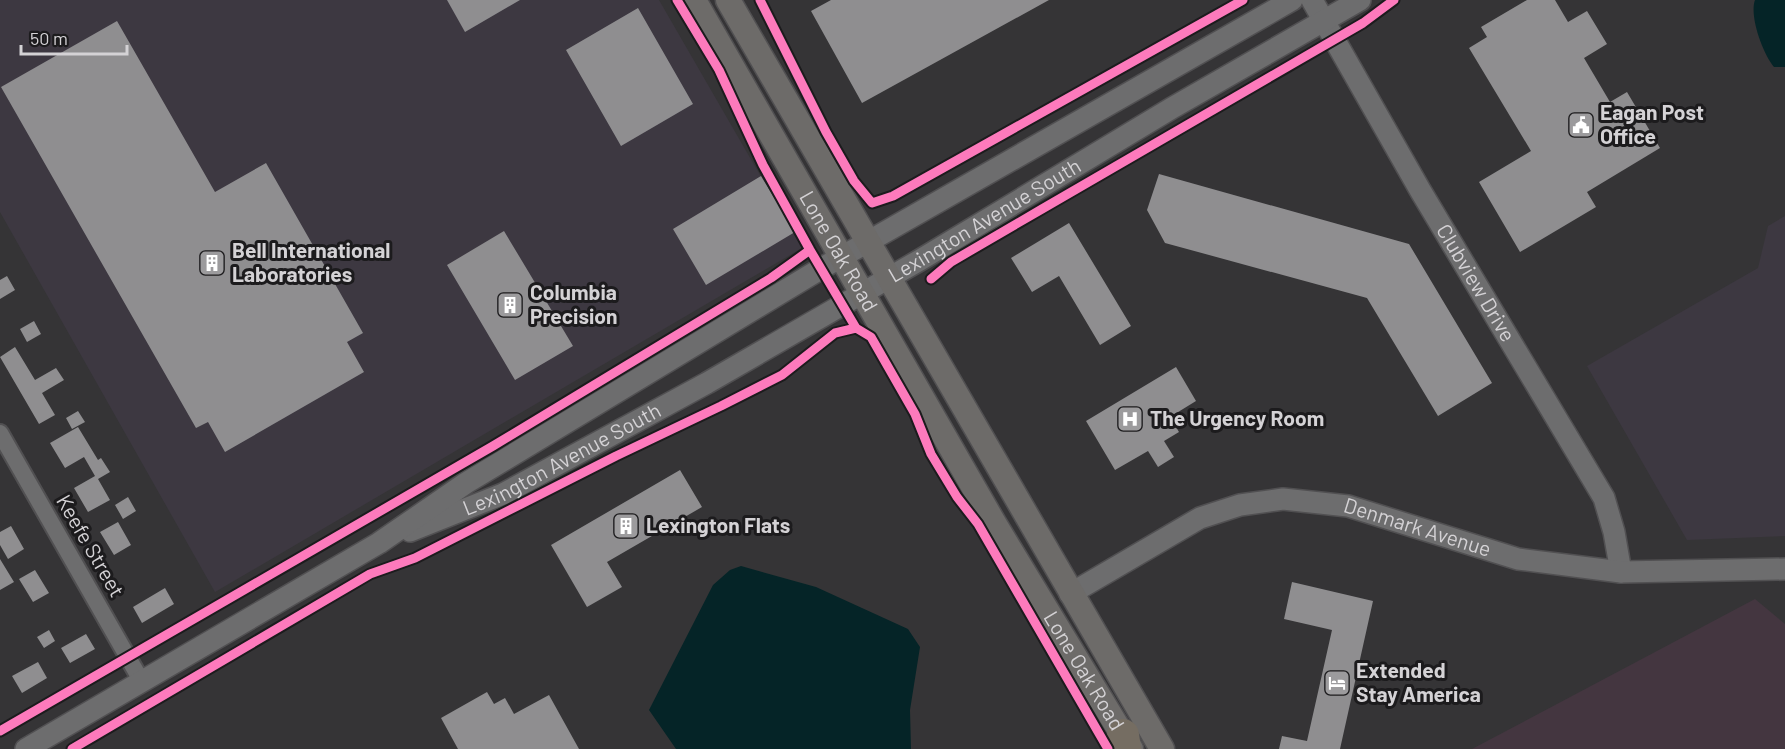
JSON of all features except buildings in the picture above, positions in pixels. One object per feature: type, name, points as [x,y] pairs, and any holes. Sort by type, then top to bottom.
[{"type":"main road","name":"Lone Oak Road","points":[[694,0],[994,523],[1126,744]]},
{"type":"main road","name":"Lone Oak Road","points":[[728,0],[1070,594],[1162,749]]},
{"type":"street","name":"Lexington Avenue South","points":[[26,749],[379,543],[466,483],[841,257],[1292,0]]},
{"type":"street","name":"Clubview Drive","points":[[1312,0],[1420,190],[1604,498],[1614,532],[1621,572]]},
{"type":"street","name":"Lexington Avenue South","points":[[379,543],[503,494],[716,378],[889,279],[1172,108],[1360,0]]},
{"type":"street","name":"Keefe Street","points":[[0,433],[142,682]]},
{"type":"street","name":"Denmark Avenue","points":[[1070,594],[1200,518],[1240,505],[1282,499],[1348,506],[1518,560],[1621,572],[1785,569]]},
{"type":"shaded area","points":[[0,0],[659,0],[802,248],[215,592],[0,212]]},
{"type":"shaded area","points":[[1785,216],[1785,536],[1687,540],[1587,366],[1758,268],[1768,226]]},
{"type":"shaded area","points":[[1755,599],[1785,624],[1785,749],[1472,749]]},
{"type":"water","points":[[1755,0],[1785,0],[1785,67],[1774,67],[1766,53],[1755,25]]},
{"type":"water","points":[[741,566],[816,587],[908,629],[920,647],[910,710],[911,749],[676,749],[649,710],[713,585],[730,570]]},
{"type":"cycle path","points":[[677,0],[719,70],[763,165],[810,250],[856,328],[871,337],[915,414],[931,454],[957,497],[978,524],[1108,749]]},
{"type":"cycle path","points":[[760,0],[826,132],[854,181],[872,203],[893,196],[1243,0]]},
{"type":"cycle path","points":[[931,279],[951,262],[1363,23],[1394,0]]},
{"type":"cycle path","points":[[0,731],[493,446],[771,278],[810,250]]},
{"type":"cycle path","points":[[72,749],[370,574],[415,558],[616,456],[721,406],[782,375],[835,333],[856,328]]},
{"type":"place","name":"Eagan Post Office","points":[[1581,125]]},
{"type":"place","name":"Bell International Laboratories","points":[[212,263]]},
{"type":"place","name":"Columbia Precision","points":[[510,305]]},
{"type":"place","name":"The Urgency Room","points":[[1130,419]]},
{"type":"place","name":"Lexington Flats","points":[[626,526]]},
{"type":"place","name":"Extended Stay America","points":[[1337,683]]}]
